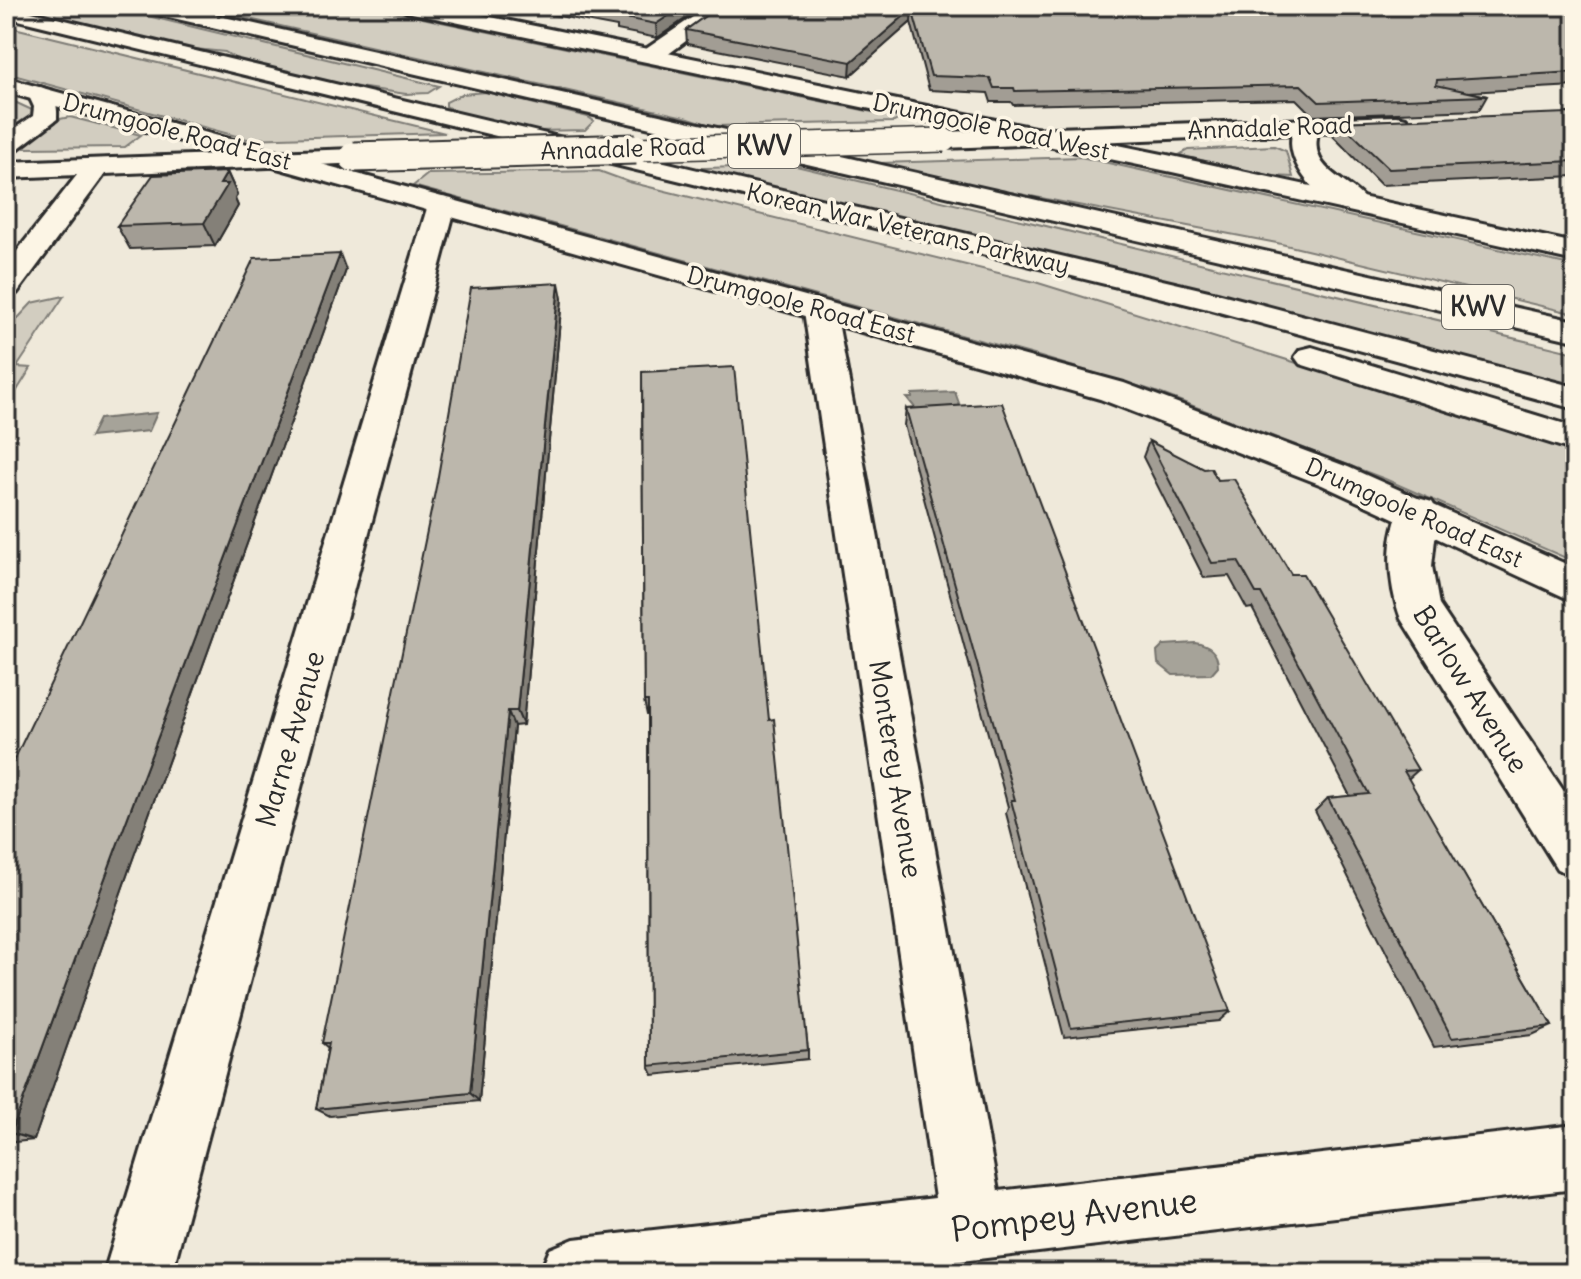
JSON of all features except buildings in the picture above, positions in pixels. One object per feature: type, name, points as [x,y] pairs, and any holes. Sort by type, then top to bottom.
[{"type":"main road","name":"Korean War Veterans Parkway","points":[[147,6],[1575,331]]},
{"type":"main road","name":"Drumgoole Road West","points":[[407,6],[1354,203],[1575,252]]},
{"type":"main road","points":[[651,56],[723,6]]},
{"type":"main road","name":"Korean War Veterans Parkway","points":[[6,11],[718,185],[1217,302],[1575,398]]},
{"type":"main road","name":"Drumgoole Road East","points":[[6,85],[1112,391],[1246,441],[1418,512],[1575,586]]},
{"type":"main road","points":[[6,146],[45,119],[46,107],[40,94]]},
{"type":"main road","name":"Annadale Road","points":[[6,170],[1417,123]]},
{"type":"main road","points":[[1307,127],[1302,141],[1307,162],[1327,183],[1354,203]]},
{"type":"main road","points":[[6,286],[98,166]]},
{"type":"main road","points":[[718,185],[1053,278],[1575,439]]},
{"type":"main road","name":"Marne Avenue","points":[[138,1273],[442,205]]},
{"type":"main road","name":"Monterey Avenue","points":[[820,311],[972,1227]]},
{"type":"main road","name":"Barlow Avenue","points":[[1418,512],[1409,566],[1414,600],[1423,619],[1575,852]]},
{"type":"main road","name":"Pompey Avenue","points":[[574,1273],[1575,1157]]},
{"type":"shaded area","points":[[11,6],[106,6],[439,86],[428,93],[406,94],[331,83],[239,61],[225,52],[184,48]]},
{"type":"shaded area","points":[[191,6],[365,6],[901,118],[894,122],[713,126],[689,118]]},
{"type":"shaded area","points":[[6,26],[445,133],[247,139],[6,73]]},
{"type":"shaded area","points":[[486,92],[594,121],[585,130],[536,131],[454,111],[446,106],[446,102],[462,94]]},
{"type":"shaded area","points":[[6,98],[34,111],[34,116],[6,138]]},
{"type":"shaded area","points":[[70,117],[141,135],[125,147],[25,148],[26,143],[60,119]]},
{"type":"shaded area","points":[[1274,146],[1286,151],[1293,177],[1272,176],[1179,155],[1188,150]]},
{"type":"shaded area","points":[[1081,157],[1575,266],[1575,314],[1277,243],[983,187],[879,163]]},
{"type":"shaded area","points":[[792,165],[1575,353],[1575,390],[676,169]]},
{"type":"shaded area","points":[[599,171],[629,182],[1035,282],[1575,449],[1575,562],[1385,479],[1151,390],[1034,355],[413,186],[428,174]]},
{"type":"shaded area","points":[[64,296],[17,367],[31,368],[6,408],[6,331],[32,303]]},
{"type":"shaded area","points":[[955,392],[960,406],[916,409],[907,398],[912,398],[912,394]]},
{"type":"shaded area","points":[[157,413],[149,431],[90,437],[99,419]]},
{"type":"shaded area","points":[[1195,643],[1208,647],[1214,653],[1218,666],[1211,674],[1173,675],[1158,663],[1157,652],[1164,645]]}]
